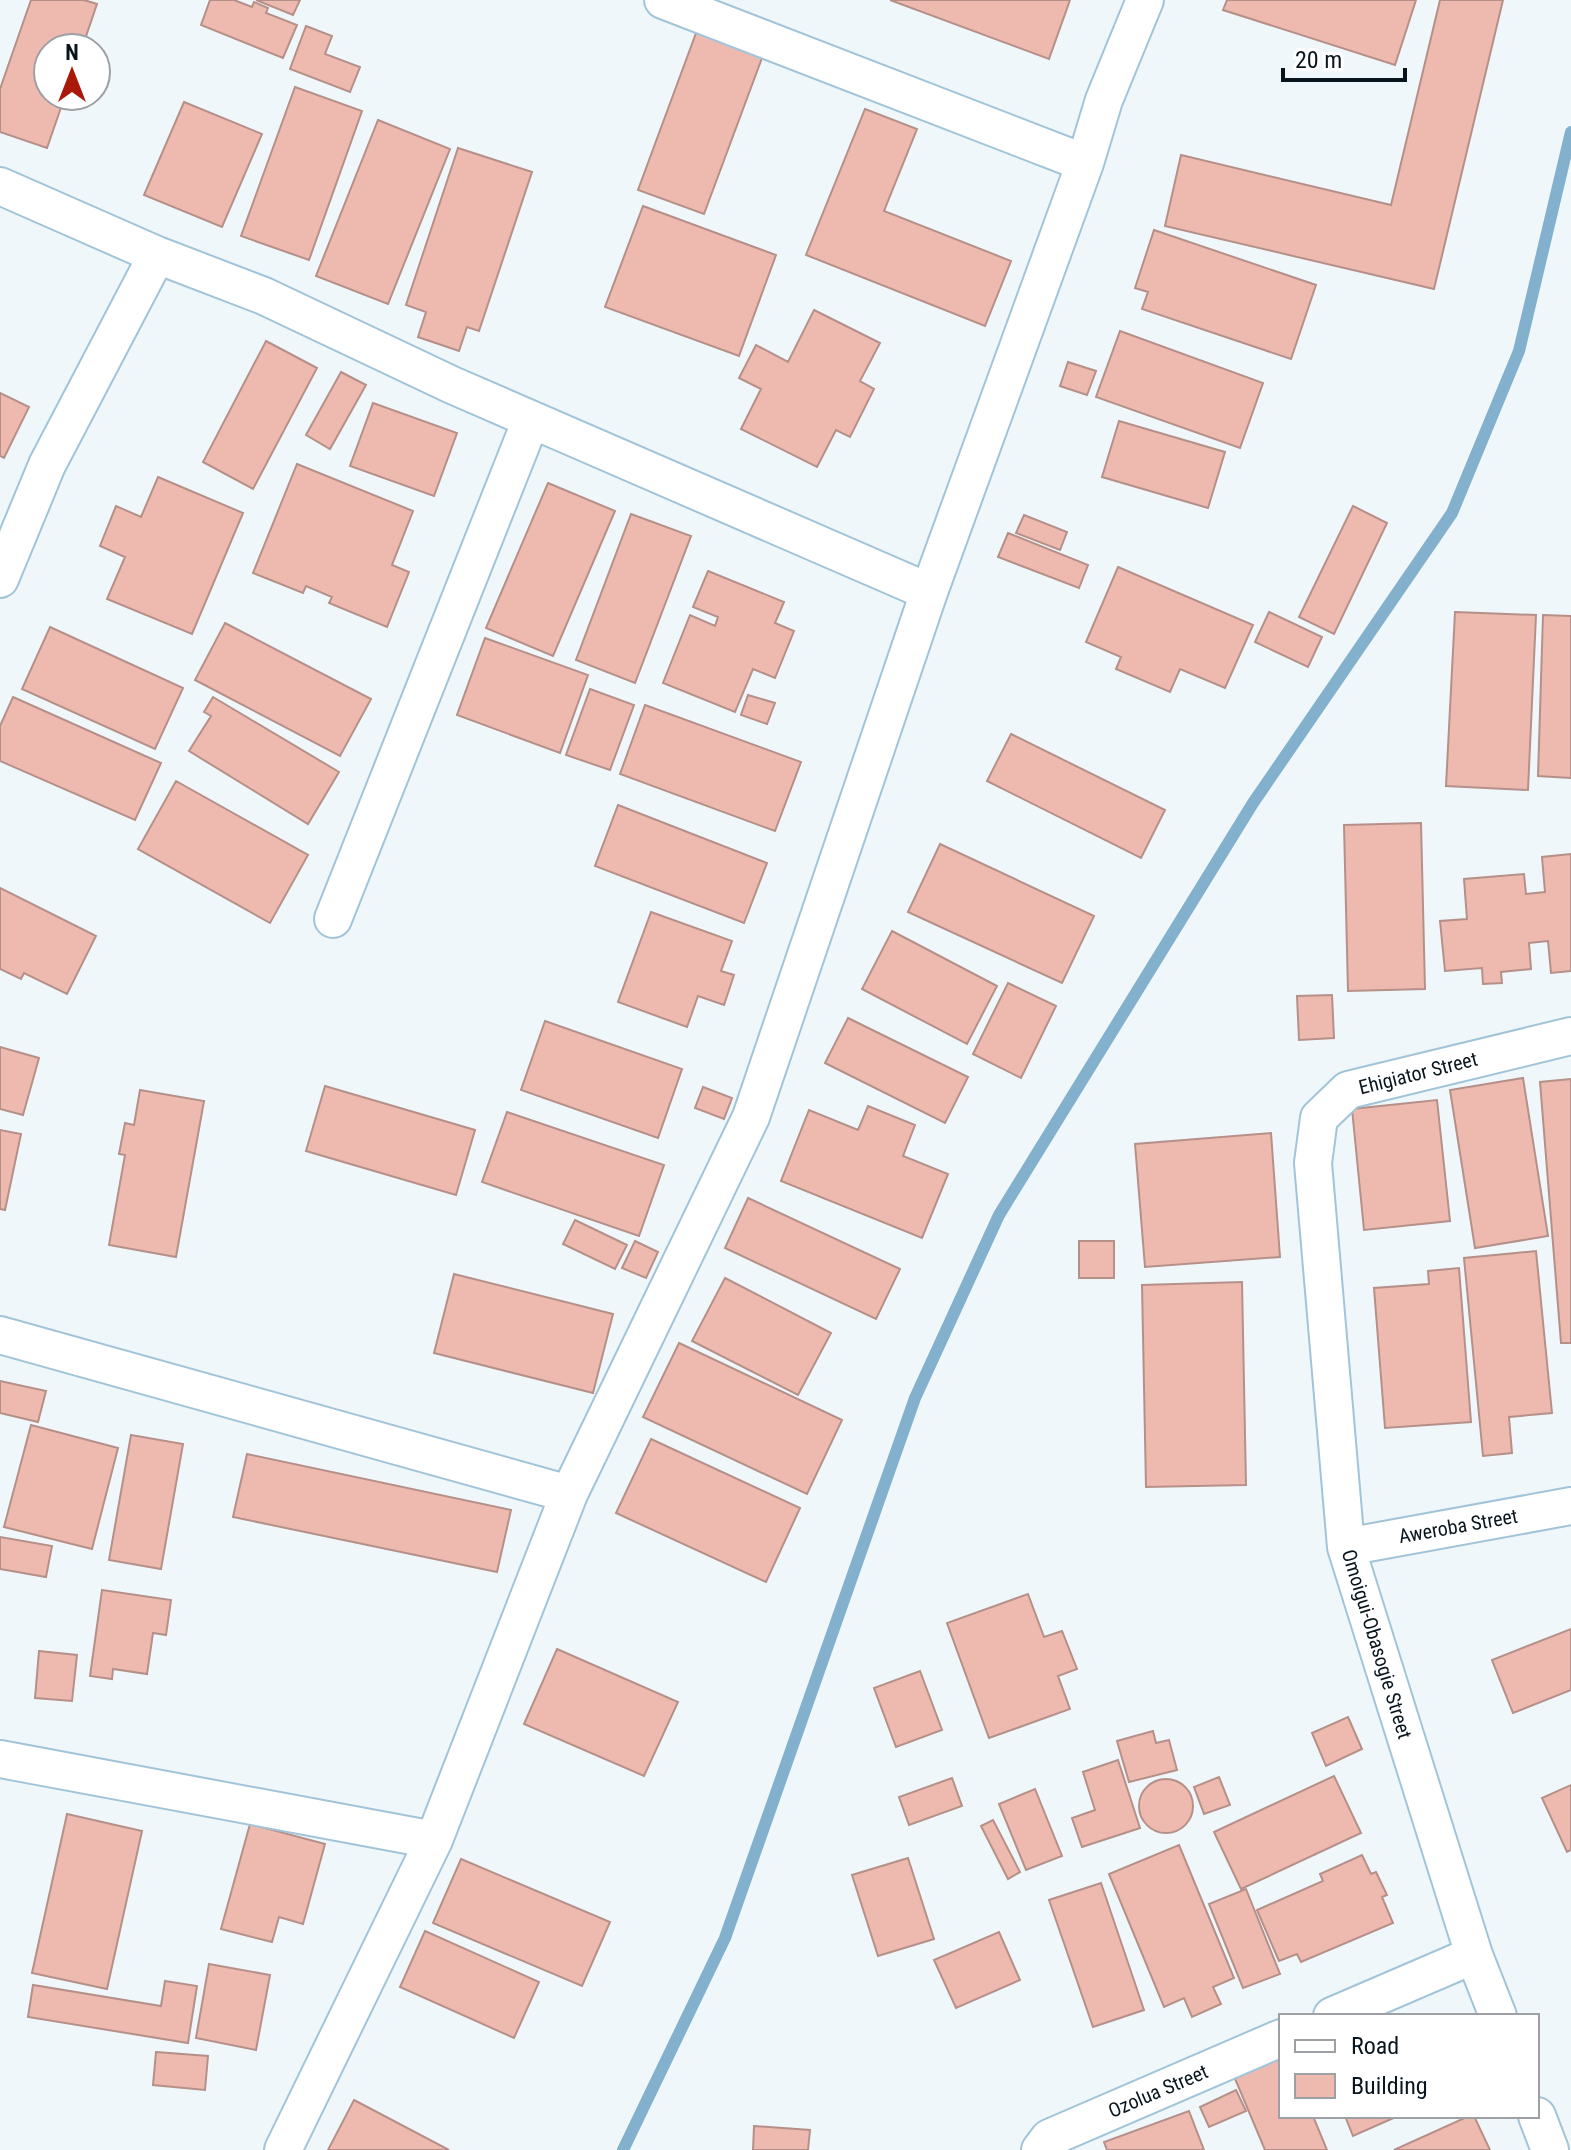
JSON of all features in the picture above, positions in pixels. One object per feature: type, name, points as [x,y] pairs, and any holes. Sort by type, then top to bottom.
[{"type":"street","points":[[663,0],[1085,163]]},
{"type":"street","points":[[283,2150],[434,1840],[569,1494],[751,1117],[929,592],[1085,163],[1104,100],[1145,0]]},
{"type":"street","points":[[0,186],[157,255],[264,296],[531,420],[929,592]]},
{"type":"street","points":[[0,579],[47,465],[157,255]]},
{"type":"street","points":[[333,919],[531,420]]},
{"type":"street","name":"Ehigiator Street","points":[[1313,1163],[1319,1118],[1348,1090],[1571,1036]]},
{"type":"street","name":"Omoigui-Obasogie Street","points":[[1313,1163],[1346,1547],[1474,1955],[1497,2014]]},
{"type":"street","points":[[0,1335],[569,1494]]},
{"type":"street","name":"Aweroba Street","points":[[1346,1547],[1571,1506]]},
{"type":"street","points":[[0,1759],[434,1840]]},
{"type":"street","points":[[1337,2014],[1474,1955]]},
{"type":"street","name":"Ozolua Street","points":[[1040,2150],[1049,2138],[1279,2039]]},
{"type":"street","points":[[1538,2118],[1550,2150]]},
{"type":"building","points":[[31,0],[84,0],[97,4],[87,32],[32,32],[32,112],[59,112],[47,148],[0,132],[0,89]]},
{"type":"building","points":[[210,0],[234,0],[252,7],[254,2],[268,8],[266,13],[297,25],[283,58],[201,25]]},
{"type":"building","points":[[256,0],[300,0],[293,15]]},
{"type":"building","points":[[890,0],[1070,0],[1049,59]]},
{"type":"building","points":[[1227,0],[1416,0],[1395,65],[1223,10]]},
{"type":"building","points":[[1440,0],[1503,0],[1434,289],[1165,226],[1181,155],[1391,205]]},
{"type":"building","points":[[699,25],[765,50],[704,214],[638,190]]},
{"type":"building","points":[[306,26],[332,36],[325,54],[360,67],[350,92],[290,69]]},
{"type":"building","points":[[295,87],[362,111],[309,260],[241,236]]},
{"type":"building","points":[[184,102],[262,134],[222,227],[144,195]]},
{"type":"building","points":[[865,109],[917,129],[884,211],[1011,261],[985,326],[806,255]]},
{"type":"building","points":[[378,120],[450,149],[388,304],[316,276]]},
{"type":"building","points":[[458,148],[532,172],[479,331],[467,327],[459,351],[418,337],[426,312],[406,305]]},
{"type":"building","points":[[643,206],[776,255],[739,356],[605,307]]},
{"type":"building","points":[[1154,230],[1316,285],[1291,359],[1142,309],[1148,292],[1135,288]]},
{"type":"building","points":[[814,310],[880,343],[860,381],[874,389],[850,437],[836,430],[817,467],[741,429],[761,389],[739,378],[756,345],[788,362]]},
{"type":"building","points":[[1120,331],[1263,383],[1240,448],[1096,397]]},
{"type":"building","points":[[266,341],[317,368],[253,489],[203,462]]},
{"type":"building","points":[[1068,362],[1096,371],[1087,395],[1060,386]]},
{"type":"building","points":[[341,372],[366,385],[330,449],[306,435]]},
{"type":"building","points":[[0,393],[29,407],[4,458],[0,456]]},
{"type":"building","points":[[373,403],[457,433],[434,496],[350,466]]},
{"type":"building","points":[[1119,421],[1225,452],[1208,508],[1102,477]]},
{"type":"building","points":[[297,464],[413,511],[392,565],[409,572],[387,627],[329,603],[332,597],[306,586],[303,593],[253,573]]},
{"type":"building","points":[[158,477],[243,513],[192,634],[107,599],[125,557],[100,546],[116,506],[141,517]]},
{"type":"building","points":[[548,483],[615,511],[553,656],[486,628]]},
{"type":"building","points":[[1353,506],[1387,523],[1334,634],[1299,617]]},
{"type":"building","points":[[631,514],[691,536],[635,683],[576,660]]},
{"type":"building","points":[[1024,515],[1067,532],[1060,550],[1016,533]]},
{"type":"building","points":[[1008,533],[1088,565],[1079,588],[998,557]]},
{"type":"building","points":[[1118,567],[1253,625],[1225,688],[1180,669],[1170,692],[1116,669],[1121,657],[1086,642]]},
{"type":"building","points":[[708,571],[784,602],[775,623],[794,631],[775,678],[753,669],[735,712],[663,683],[690,615],[715,626],[718,617],[693,607]]},
{"type":"building","points":[[1269,612],[1322,637],[1308,667],[1255,642]]},
{"type":"building","points":[[1455,612],[1536,615],[1528,790],[1446,786]]},
{"type":"building","points":[[1543,615],[1571,616],[1571,778],[1538,776]]},
{"type":"building","points":[[225,623],[371,699],[340,756],[195,680]]},
{"type":"building","points":[[50,627],[183,688],[155,749],[22,689]]},
{"type":"building","points":[[485,638],[588,675],[560,753],[457,715]]},
{"type":"building","points":[[590,689],[634,705],[610,770],[566,755]]},
{"type":"building","points":[[748,695],[775,703],[767,724],[741,715]]},
{"type":"building","points":[[13,697],[161,763],[135,820],[0,761],[0,726]]},
{"type":"building","points":[[213,697],[339,772],[308,824],[189,751],[211,716],[204,712]]},
{"type":"building","points":[[645,705],[801,762],[775,831],[620,774]]},
{"type":"building","points":[[1011,734],[1165,810],[1141,858],[987,781]]},
{"type":"building","points":[[176,781],[308,855],[270,923],[138,849]]},
{"type":"building","points":[[618,805],[767,863],[744,923],[595,866]]},
{"type":"building","points":[[1421,823],[1425,989],[1348,991],[1344,825]]},
{"type":"building","points":[[940,844],[1094,916],[1062,983],[908,912]]},
{"type":"building","points":[[1571,854],[1571,971],[1551,973],[1548,941],[1529,943],[1531,969],[1501,972],[1502,983],[1483,984],[1482,968],[1445,971],[1440,921],[1467,919],[1464,879],[1524,874],[1526,894],[1545,892],[1542,857]]},
{"type":"building","points":[[0,888],[96,936],[67,994],[24,973],[21,979],[0,969]]},
{"type":"building","points":[[651,912],[732,941],[721,971],[734,975],[724,1005],[698,996],[687,1027],[618,1002]]},
{"type":"building","points":[[892,931],[997,986],[967,1044],[862,989]]},
{"type":"building","points":[[1008,983],[1056,1006],[1021,1078],[973,1054]]},
{"type":"building","points":[[1332,995],[1334,1038],[1299,1040],[1297,996]]},
{"type":"building","points":[[848,1018],[968,1077],[945,1123],[825,1063]]},
{"type":"building","points":[[545,1021],[682,1069],[658,1138],[521,1090]]},
{"type":"building","points":[[0,1047],[39,1058],[23,1115],[0,1109]]},
{"type":"building","points":[[1523,1078],[1548,1236],[1475,1248],[1450,1090]]},
{"type":"building","points":[[1571,1079],[1571,1343],[1561,1343],[1540,1082]]},
{"type":"building","points":[[325,1086],[475,1130],[456,1195],[306,1151]]},
{"type":"building","points":[[703,1087],[732,1098],[724,1119],[695,1108]]},
{"type":"building","points":[[140,1090],[204,1101],[176,1257],[109,1245],[125,1155],[119,1154],[125,1123],[134,1125]]},
{"type":"building","points":[[1437,1100],[1450,1221],[1364,1230],[1352,1109]]},
{"type":"building","points":[[868,1106],[915,1125],[903,1156],[948,1174],[922,1238],[781,1181],[809,1110],[858,1130]]},
{"type":"building","points":[[507,1112],[664,1165],[639,1236],[482,1182]]},
{"type":"building","points":[[0,1130],[21,1134],[5,1210],[0,1209]]},
{"type":"building","points":[[1271,1133],[1280,1257],[1145,1267],[1135,1144]]},
{"type":"building","points":[[748,1198],[900,1269],[876,1319],[725,1248]]},
{"type":"building","points":[[575,1220],[627,1245],[615,1269],[563,1244]]},
{"type":"building","points":[[635,1241],[658,1252],[646,1278],[622,1268]]},
{"type":"building","points":[[1079,1241],[1114,1241],[1114,1278],[1079,1278]]},
{"type":"building","points":[[1536,1251],[1552,1413],[1509,1417],[1512,1453],[1483,1456],[1464,1258]]},
{"type":"building","points":[[1459,1268],[1471,1422],[1385,1428],[1374,1288],[1429,1284],[1428,1271]]},
{"type":"building","points":[[454,1274],[613,1314],[593,1393],[434,1353]]},
{"type":"building","points":[[725,1278],[831,1333],[798,1395],[692,1341]]},
{"type":"building","points":[[1242,1282],[1246,1485],[1146,1487],[1142,1285]]},
{"type":"building","points":[[679,1343],[842,1420],[807,1494],[643,1417]]},
{"type":"building","points":[[0,1381],[46,1391],[38,1422],[0,1413]]},
{"type":"building","points":[[31,1425],[118,1448],[92,1549],[4,1527]]},
{"type":"building","points":[[131,1435],[183,1444],[161,1569],[109,1560]]},
{"type":"building","points":[[651,1439],[800,1508],[766,1582],[616,1513]]},
{"type":"building","points":[[247,1454],[511,1510],[497,1572],[233,1517]]},
{"type":"building","points":[[0,1537],[52,1546],[46,1577],[0,1569]]},
{"type":"building","points":[[102,1590],[171,1600],[166,1635],[153,1633],[147,1674],[113,1669],[112,1679],[90,1676]]},
{"type":"building","points":[[1028,1594],[1044,1637],[1062,1631],[1077,1669],[1058,1676],[1070,1709],[989,1738],[947,1623]]},
{"type":"building","points":[[1571,1629],[1571,1690],[1513,1713],[1492,1660]]},
{"type":"building","points":[[557,1649],[678,1702],[644,1776],[524,1724]]},
{"type":"building","points":[[39,1651],[77,1655],[72,1701],[35,1698]]},
{"type":"building","points":[[920,1671],[942,1730],[896,1747],[874,1688]]},
{"type":"building","points":[[1348,1717],[1362,1749],[1326,1766],[1312,1733]]},
{"type":"building","points":[[1153,1731],[1156,1743],[1169,1740],[1177,1770],[1129,1782],[1117,1741]]},
{"type":"building","points":[[1118,1760],[1140,1828],[1082,1847],[1072,1818],[1095,1810],[1083,1772]]},
{"type":"building","points":[[1334,1776],[1361,1833],[1241,1889],[1214,1832]]},
{"type":"building","points":[[1219,1777],[1230,1805],[1204,1814],[1194,1787]]},
{"type":"building","points":[[952,1778],[962,1806],[909,1825],[899,1797]]},
{"type":"building","points":[[1166,1779],[1185,1787],[1193,1806],[1185,1825],[1166,1833],[1147,1825],[1139,1806],[1147,1787]]},
{"type":"building","points":[[1571,1785],[1571,1850],[1567,1852],[1542,1798]]},
{"type":"building","points":[[1035,1789],[1062,1856],[1026,1870],[999,1804]]},
{"type":"building","points":[[67,1814],[142,1831],[107,1989],[32,1973]]},
{"type":"building","points":[[993,1820],[1020,1872],[1008,1879],[981,1826]]},
{"type":"building","points":[[250,1824],[325,1844],[303,1924],[279,1917],[272,1942],[221,1929]]},
{"type":"building","points":[[1179,1845],[1234,1978],[1213,1987],[1221,2004],[1192,2017],[1184,1998],[1164,2007],[1109,1874]]},
{"type":"building","points":[[1362,1855],[1371,1874],[1376,1872],[1387,1895],[1382,1897],[1393,1923],[1301,1962],[1297,1954],[1279,1961],[1257,1910],[1323,1881],[1320,1874]]},
{"type":"building","points":[[908,1858],[934,1939],[878,1956],[852,1875]]},
{"type":"building","points":[[461,1859],[610,1922],[582,1986],[433,1923]]},
{"type":"building","points":[[1101,1883],[1144,2010],[1093,2027],[1049,1900]]},
{"type":"building","points":[[1246,1889],[1280,1974],[1243,1988],[1209,1904]]},
{"type":"building","points":[[425,1931],[539,1982],[514,2038],[400,1987]]},
{"type":"building","points":[[999,1932],[1020,1980],[956,2008],[934,1960]]},
{"type":"building","points":[[209,1964],[270,1975],[256,2050],[196,2038]]},
{"type":"building","points":[[165,1981],[197,1986],[188,2043],[28,2017],[33,1985],[161,2006]]},
{"type":"building","points":[[1279,2044],[1279,2118],[1314,2118],[1327,2150],[1265,2150],[1233,2074]]},
{"type":"building","points":[[156,2052],[208,2056],[205,2090],[153,2085]]},
{"type":"building","points":[[1236,2090],[1246,2111],[1209,2127],[1200,2107]]},
{"type":"building","points":[[354,2100],[449,2150],[328,2150]]},
{"type":"building","points":[[1189,2111],[1204,2150],[1107,2150],[1104,2142]]},
{"type":"building","points":[[1346,2118],[1394,2118],[1353,2136]]},
{"type":"building","points":[[1465,2118],[1475,2118],[1490,2150],[1394,2150]]},
{"type":"building","points":[[754,2126],[810,2130],[808,2150],[753,2150]]},
{"type":"waterway","points":[[623,2150],[725,1938],[915,1398],[999,1215],[1253,803],[1452,513],[1519,351],[1571,132]]}]
